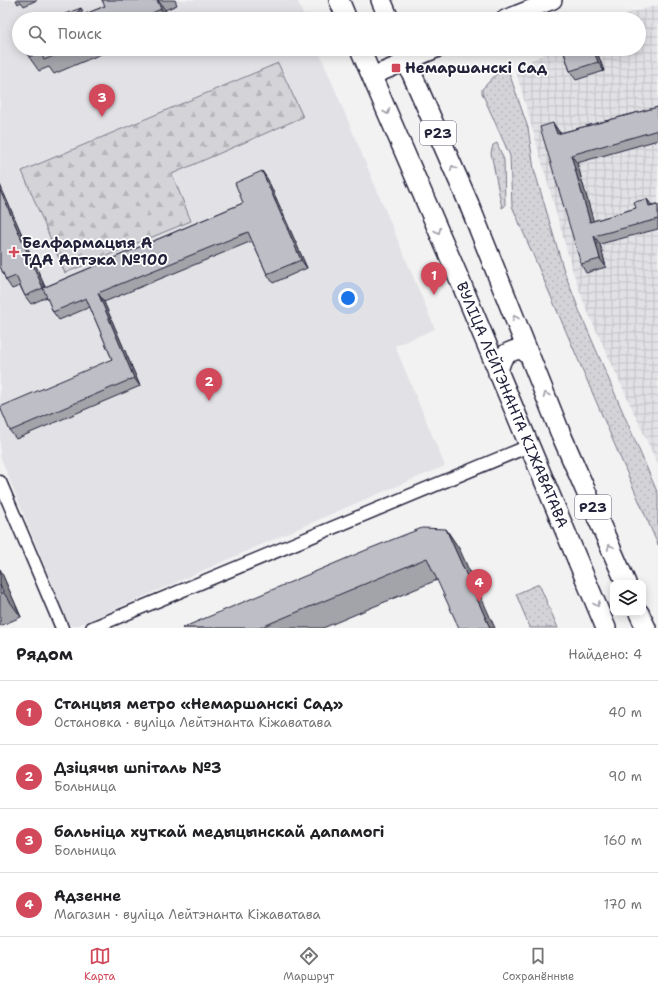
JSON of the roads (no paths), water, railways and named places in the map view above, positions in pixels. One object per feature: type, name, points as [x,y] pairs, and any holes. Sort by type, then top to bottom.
[{"type":"main road","points":[[339,0],[344,12]]},
{"type":"main road","points":[[381,0],[386,12]]},
{"type":"main road","points":[[523,12],[553,0]]},
{"type":"main road","name":"ВУЛІЦА ЛЕЙТЭНАНТА КІЖАВАТАВА","points":[[363,56],[606,628]]},
{"type":"main road","points":[[372,76],[402,56]]},
{"type":"main road","name":"Р23","points":[[404,56],[469,204],[572,461],[625,580]]},
{"type":"main road","points":[[498,373],[501,360],[509,352],[522,349],[529,355]]},
{"type":"main road","points":[[640,616],[646,628]]},
{"type":"street","points":[[92,628],[529,446]]},
{"type":"street","points":[[0,482],[62,628]]},
{"type":"place","name":"Немаршанскі Сад","points":[[396,68]]},
{"type":"place","name":"бальніца хуткай медыцынскай дапамогі","points":[[102,117]]},
{"type":"place","name":"Белфармацыя А ТДА Аптэка №100","points":[[14,252]]},
{"type":"place","name":"Станцыя метро «Немаршанскі Сад»","points":[[434,295]]},
{"type":"place","name":"Дзіцячы шпіталь №3","points":[[209,401]]},
{"type":"place","name":"Адзенне","points":[[479,602]]}]
